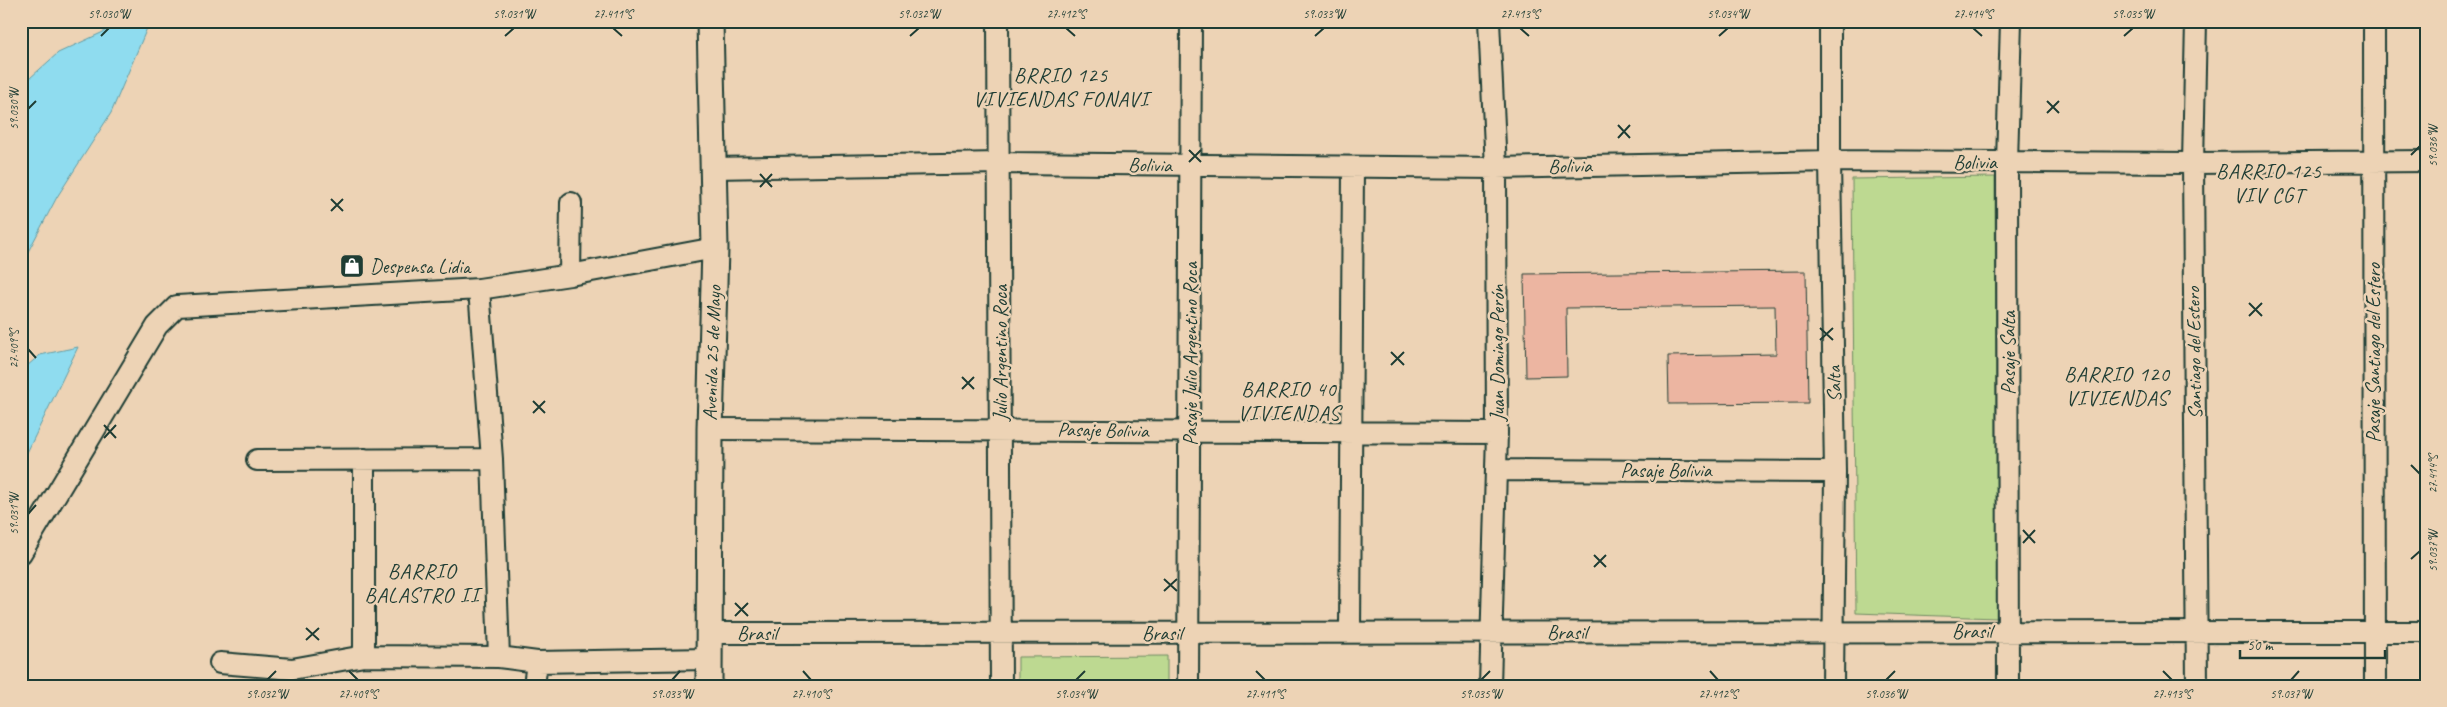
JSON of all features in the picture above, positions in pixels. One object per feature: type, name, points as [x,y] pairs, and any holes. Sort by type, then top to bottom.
[{"type":"main road","name":"Avenida 25 de Mayo","points":[[709,686],[710,429],[715,248],[710,21]]},
{"type":"street","name":"Julio Argentino Roca","points":[[998,21],[1001,686]]},
{"type":"street","name":"Pasaje Julio Argentino Roca","points":[[1188,686],[1191,432],[1191,21]]},
{"type":"street","name":"Juan Domingo Perón","points":[[1489,21],[1496,168],[1497,433],[1490,686]]},
{"type":"street","name":"Salta","points":[[1830,21],[1830,162],[1835,472],[1832,631],[1833,686]]},
{"type":"street","name":"Pasaje Salta","points":[[2008,686],[2007,162],[2011,21]]},
{"type":"street","name":"Santiago del Estero","points":[[2196,21],[2192,163],[2197,686]]},
{"type":"street","name":"Pasaje Santiago del Estero","points":[[2374,21],[2374,686]]},
{"type":"street","name":"Bolivia","points":[[714,168],[1000,163],[1496,168],[1830,162],[2192,163],[2426,161]]},
{"type":"street","points":[[1350,632],[1353,432],[1353,167]]},
{"type":"street","points":[[570,275],[571,203]]},
{"type":"street","points":[[21,553],[157,326],[177,306],[479,289],[570,275],[715,248]]},
{"type":"street","points":[[479,289],[492,459],[499,656]]},
{"type":"street","name":"Pasaje Bolivia","points":[[710,429],[1497,433]]},
{"type":"street","points":[[364,459],[364,656]]},
{"type":"street","points":[[257,460],[492,459]]},
{"type":"street","name":"Pasaje Bolivia","points":[[1497,470],[1835,472]]},
{"type":"street","name":"Brasil","points":[[708,633],[2426,632]]},
{"type":"street","points":[[220,663],[292,669],[364,656],[499,656],[537,662],[708,659]]},
{"type":"street","points":[[534,686],[537,662]]},
{"type":"green space","points":[[1995,177],[1997,618],[1856,613],[1852,179]]},
{"type":"green space","points":[[1167,656],[1167,686],[1018,686],[1018,657]]},
{"type":"water","points":[[127,21],[150,21],[111,113],[57,197],[21,265],[21,86],[58,53]]},
{"type":"water","points":[[78,347],[21,465],[21,371],[40,355]]},
{"type":"building","points":[[1806,271],[1808,403],[1669,404],[1668,356],[1776,354],[1775,306],[1566,308],[1567,376],[1526,377],[1524,274]]},
{"type":"place","name":"Despensa Lidia","points":[[352,266]]},
{"type":"district","name":"BRRIO 125 VIVIENDAS FONAVI","points":[[1061,87]]},
{"type":"district","name":"BARRIO 125 VIV CGT","points":[[2269,183]]},
{"type":"district","name":"BARRIO 120 VIVIENDAS","points":[[2117,386]]},
{"type":"district","name":"BARRIO 40 VIVIENDAS","points":[[1289,401]]},
{"type":"district","name":"BARRIO BALASTRO II","points":[[422,583]]}]
